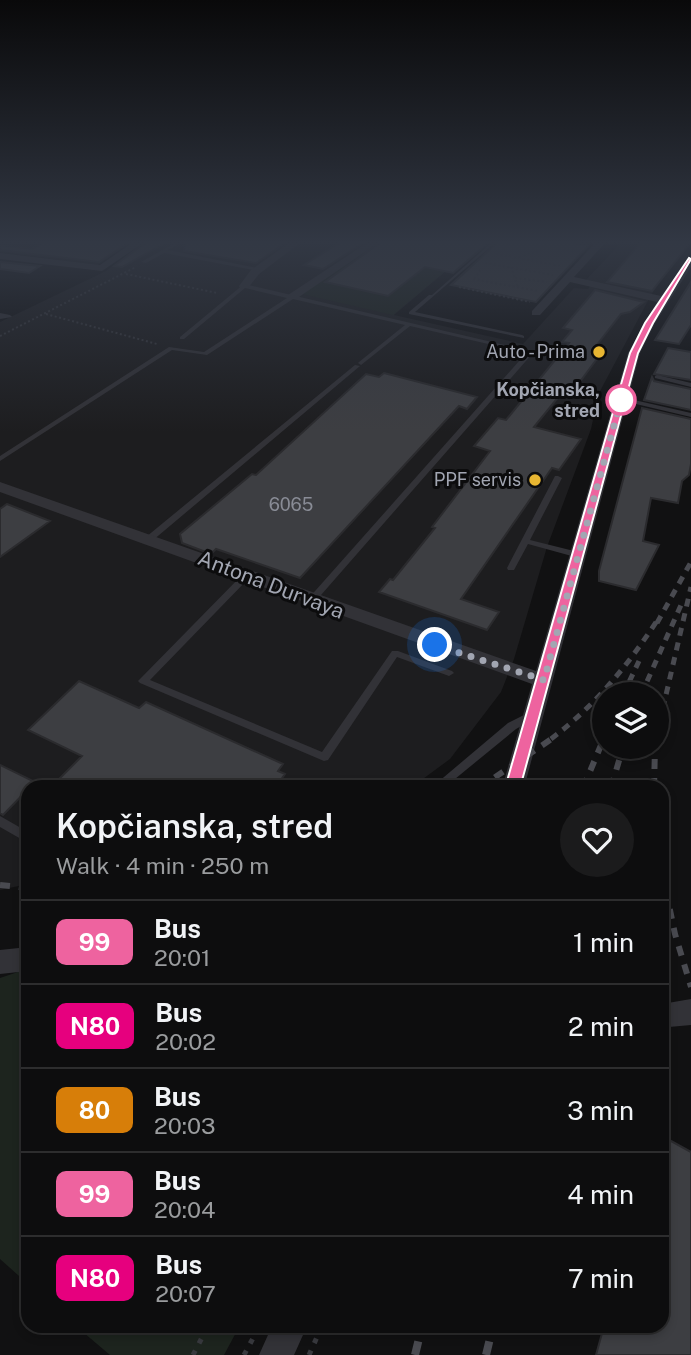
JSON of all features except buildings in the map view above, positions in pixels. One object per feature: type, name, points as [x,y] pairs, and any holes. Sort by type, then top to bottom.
[{"type":"street","points":[[536,313],[542,306]]},
{"type":"street","points":[[515,780],[634,353],[660,306]]},
{"type":"street","name":"Antona Durvaya","points":[[0,487],[149,539],[311,601],[518,674],[544,680]]},
{"type":"street","points":[[0,962],[21,960]]},
{"type":"street","points":[[276,1355],[287,1333]]},
{"type":"lane","points":[[182,338],[222,306]]},
{"type":"lane","points":[[0,459],[171,348],[205,354],[278,306]]},
{"type":"lane","points":[[332,306],[514,348]]},
{"type":"lane","points":[[419,306],[411,313],[522,337]]},
{"type":"lane","points":[[149,539],[409,324]]},
{"type":"lane","points":[[311,601],[530,352],[552,351]]},
{"type":"lane","points":[[657,377],[691,385]]},
{"type":"lane","points":[[621,399],[691,415]]},
{"type":"lane","points":[[511,568],[558,478]]},
{"type":"lane","points":[[525,541],[579,555]]},
{"type":"lane","points":[[246,576],[143,681],[324,757],[395,653],[449,673]]},
{"type":"lane","points":[[446,780],[512,726],[534,714]]},
{"type":"lane","points":[[0,821],[21,834]]},
{"type":"path","points":[[0,336],[60,306]]},
{"type":"path","points":[[44,314],[171,348]]},
{"type":"path","points":[[193,1355],[204,1333]]},
{"type":"path","points":[[244,1355],[256,1333]]},
{"type":"path","points":[[309,1355],[319,1333]]},
{"type":"shaded area","points":[[33,306],[404,306],[394,315],[523,344],[557,306],[645,306],[599,393],[591,429],[547,547],[514,659],[501,692],[450,759],[422,780],[21,780],[21,886],[0,890],[0,322]]},
{"type":"shaded area","points":[[355,306],[403,306],[393,315]]},
{"type":"shaded area","points":[[21,971],[21,1278],[0,1259],[0,978]]},
{"type":"shaded area","points":[[84,1333],[236,1333],[224,1355],[110,1355]]},
{"type":"railway","points":[[657,623],[691,562]]},
{"type":"railway","points":[[669,682],[691,587]]},
{"type":"railway","points":[[647,682],[681,605]]},
{"type":"railway","points":[[551,739],[583,712],[611,682],[660,616]]},
{"type":"railway","points":[[629,682],[639,661]]},
{"type":"railway","points":[[491,780],[553,738]]},
{"type":"railway","points":[[586,780],[595,759]]},
{"type":"railway","points":[[613,780],[619,759]]},
{"type":"railway","points":[[654,780],[655,759]]},
{"type":"railway","points":[[0,885],[21,887]]},
{"type":"railway","points":[[669,905],[691,987]]},
{"type":"railway","points":[[415,1355],[420,1333]]},
{"type":"railway","points":[[486,1355],[491,1333]]},
{"type":"bus line","name":"99","points":[[515,780],[634,353],[660,306]]},
{"type":"place","name":"Auto - Prima","points":[[599,352]]},
{"type":"place","name":"Kopčianska, stred","points":[[621,400]]},
{"type":"place","name":"PPF servis","points":[[535,480]]},
{"type":"route","points":[[435,645],[518,674],[544,680],[621,400]]}]
